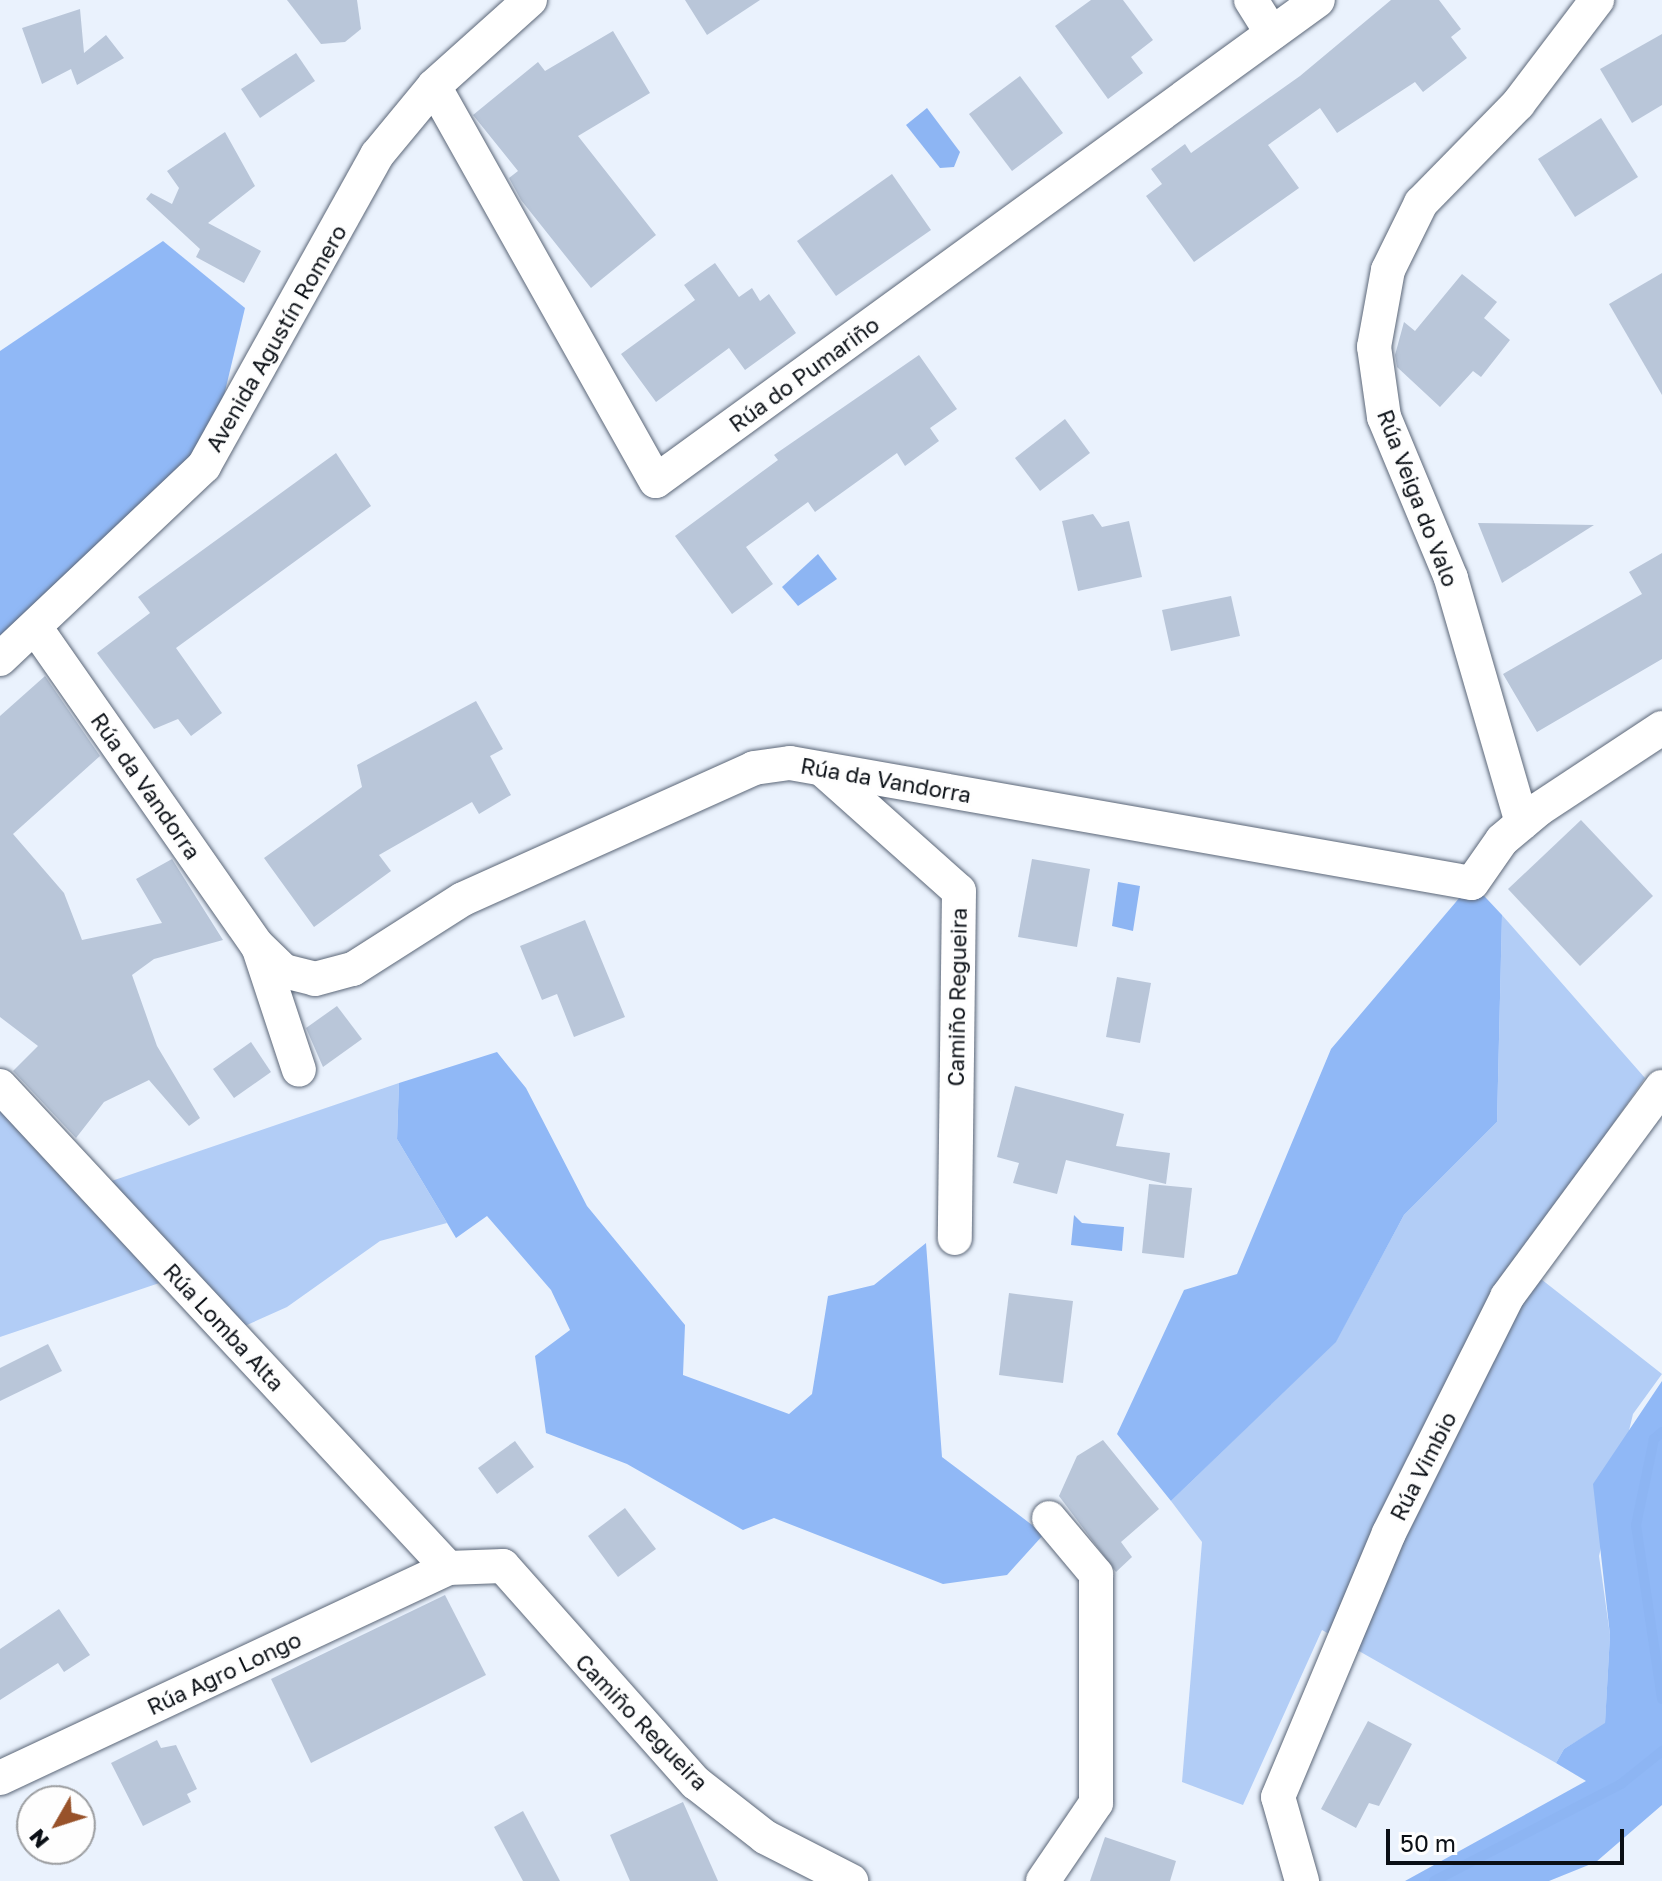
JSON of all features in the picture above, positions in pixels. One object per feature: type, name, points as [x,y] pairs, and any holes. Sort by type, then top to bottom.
[{"type":"street","name":"Avenida Agustín Romero","points":[[0,659],[204,466],[377,155],[434,86],[530,0]]},
{"type":"street","points":[[1251,0],[1272,33]]},
{"type":"street","name":"Rúa do Pumariño","points":[[434,86],[656,481],[1318,0]]},
{"type":"street","name":"Rúa Veiga do Valo","points":[[1522,823],[1451,578],[1384,417],[1374,347],[1388,270],[1421,203],[1518,104],[1597,0]]},
{"type":"street","name":"Rúa da Vandorra","points":[[35,627],[257,945],[284,971],[315,979],[353,969],[463,899],[754,768],[822,769],[1472,883],[1522,823]]},
{"type":"street","points":[[1522,823],[1662,728]]},
{"type":"street","name":"Camiño Regueira","points":[[822,769],[959,891],[955,1238]]},
{"type":"street","name":"Rúa da Vandorra","points":[[257,945],[299,1070]]},
{"type":"street","name":"Rúa Lomba Alta","points":[[0,1086],[448,1568]]},
{"type":"street","name":"Rúa Vimbio","points":[[1302,1881],[1278,1797],[1389,1533],[1507,1297],[1662,1087]]},
{"type":"street","points":[[1043,1881],[1096,1803],[1096,1574],[1049,1518]]},
{"type":"street","name":"Camiño Regueira","points":[[448,1568],[503,1566],[696,1783],[765,1837],[851,1881]]},
{"type":"street","name":"Rúa Agro Longo","points":[[0,1778],[448,1568]]},
{"type":"shaded area","points":[[927,108],[960,152],[954,167],[940,168],[906,125]]},
{"type":"shaded area","points":[[163,241],[245,308],[209,458],[0,659],[0,351]]},
{"type":"shaded area","points":[[818,554],[837,579],[798,606],[782,587]]},
{"type":"shaded area","points":[[1118,882],[1140,886],[1133,931],[1112,926]]},
{"type":"shaded area","points":[[1472,883],[1502,915],[1497,1122],[1404,1215],[1336,1342],[1171,1501],[1117,1434],[1184,1290],[1237,1274],[1331,1049]]},
{"type":"shaded area","points":[[1502,915],[1645,1078],[1518,1261],[1662,1374],[1633,1414],[1599,1556],[1610,1635],[1605,1724],[1564,1749],[1556,1763],[1322,1630],[1243,1805],[1182,1782],[1202,1542],[1171,1501],[1336,1341],[1404,1215],[1497,1122]]},
{"type":"shaded area","points":[[497,1052],[526,1088],[587,1206],[685,1325],[683,1375],[789,1414],[812,1394],[828,1296],[874,1285],[926,1243],[942,1457],[1044,1534],[1007,1575],[943,1584],[774,1518],[743,1530],[627,1464],[546,1433],[535,1356],[570,1330],[551,1290],[487,1216],[456,1238],[397,1139],[399,1083]]},
{"type":"shaded area","points":[[399,1083],[397,1139],[447,1223],[380,1241],[287,1307],[229,1333],[177,1277],[0,1337],[0,1086],[94,1187]]},
{"type":"shaded area","points":[[1074,1215],[1082,1223],[1124,1227],[1122,1251],[1071,1245]]},
{"type":"shaded area","points":[[1662,1381],[1662,1805],[1596,1862],[1549,1881],[1405,1881],[1586,1781],[1556,1763],[1564,1749],[1605,1723],[1610,1635],[1593,1484]]},
{"type":"building","points":[[287,0],[357,0],[361,29],[345,42],[321,44]]},
{"type":"building","points":[[685,0],[760,0],[707,35]]},
{"type":"building","points":[[1091,0],[1123,0],[1153,40],[1131,57],[1143,73],[1108,99],[1055,26]]},
{"type":"building","points":[[1391,0],[1439,0],[1461,29],[1451,37],[1467,58],[1423,92],[1415,82],[1337,133],[1320,108],[1268,145],[1299,188],[1194,262],[1146,196],[1162,184],[1151,169],[1185,144],[1191,153],[1300,76]]},
{"type":"building","points":[[80,9],[84,53],[106,35],[124,58],[77,85],[71,69],[42,84],[22,28]]},
{"type":"building","points":[[613,31],[650,93],[578,136],[656,235],[591,288],[521,200],[509,178],[518,171],[473,115],[538,62],[545,71]]},
{"type":"building","points":[[1662,34],[1662,105],[1632,123],[1600,69]]},
{"type":"building","points":[[296,53],[315,81],[260,118],[241,89]]},
{"type":"building","points":[[1020,76],[1063,133],[1012,171],[969,114]]},
{"type":"building","points":[[1601,118],[1638,177],[1575,217],[1538,159]]},
{"type":"building","points":[[225,132],[255,186],[208,223],[261,251],[244,283],[196,257],[200,249],[146,199],[151,193],[172,204],[179,188],[167,171]]},
{"type":"building","points":[[892,174],[931,230],[836,296],[797,241]]},
{"type":"building","points":[[715,263],[739,297],[752,288],[760,301],[769,294],[796,333],[745,370],[729,348],[656,402],[621,354],[695,300],[684,285]]},
{"type":"building","points":[[1662,273],[1662,395],[1609,304]]},
{"type":"building","points":[[1462,274],[1497,302],[1484,318],[1510,340],[1481,377],[1473,371],[1440,407],[1397,367],[1395,355],[1404,322],[1415,331]]},
{"type":"building","points":[[919,355],[957,409],[930,428],[939,441],[905,466],[897,453],[815,512],[808,502],[746,547],[773,584],[732,614],[675,536],[778,460],[774,455]]},
{"type":"building","points":[[1065,419],[1090,453],[1040,491],[1015,458]]},
{"type":"building","points":[[336,453],[371,506],[176,648],[222,713],[191,736],[178,719],[154,729],[97,653],[150,613],[138,597]]},
{"type":"building","points":[[1093,514],[1102,527],[1129,521],[1142,577],[1078,591],[1062,521]]},
{"type":"building","points":[[1478,523],[1594,525],[1502,583]]},
{"type":"building","points":[[1662,553],[1662,659],[1537,732],[1503,674],[1642,594],[1629,572]]},
{"type":"building","points":[[1231,596],[1240,636],[1171,651],[1162,610]]},
{"type":"building","points":[[45,676],[100,756],[13,834],[64,893],[82,940],[162,923],[136,879],[172,859],[223,940],[154,959],[132,975],[157,1046],[200,1118],[189,1126],[149,1080],[104,1102],[76,1138],[13,1071],[38,1046],[0,1017],[0,716]]},
{"type":"building","points":[[476,701],[503,749],[490,756],[511,795],[479,814],[472,802],[379,855],[391,871],[314,927],[264,858],[362,787],[357,765]]},
{"type":"building","points":[[1581,820],[1653,896],[1580,966],[1508,889]]},
{"type":"building","points":[[1032,859],[1090,869],[1077,947],[1018,937]]},
{"type":"building","points":[[585,920],[625,1017],[574,1037],[557,994],[542,1000],[520,946]]},
{"type":"building","points":[[1117,977],[1151,983],[1140,1043],[1106,1037]]},
{"type":"building","points":[[337,1006],[362,1039],[323,1067],[306,1028]]},
{"type":"building","points":[[251,1042],[271,1072],[234,1098],[213,1069]]},
{"type":"building","points":[[1015,1086],[1124,1114],[1116,1146],[1170,1153],[1166,1184],[1066,1160],[1057,1194],[1013,1183],[1019,1163],[997,1157]]},
{"type":"building","points":[[1149,1184],[1192,1188],[1184,1258],[1142,1253]]},
{"type":"building","points":[[1009,1293],[1073,1301],[1063,1383],[999,1375]]},
{"type":"building","points":[[48,1344],[62,1371],[0,1401],[0,1368]]},
{"type":"building","points":[[1103,1440],[1159,1509],[1121,1542],[1132,1557],[1116,1572],[1059,1496],[1077,1456]]},
{"type":"building","points":[[515,1441],[534,1467],[497,1494],[478,1468]]},
{"type":"building","points":[[625,1508],[656,1549],[618,1577],[588,1536]]},
{"type":"building","points":[[445,1595],[486,1675],[311,1763],[271,1679]]},
{"type":"building","points":[[59,1609],[90,1655],[64,1672],[58,1663],[0,1700],[0,1649]]},
{"type":"building","points":[[1368,1721],[1412,1744],[1379,1806],[1369,1803],[1356,1828],[1321,1809]]},
{"type":"building","points":[[157,1740],[161,1748],[176,1745],[197,1789],[187,1794],[191,1802],[143,1826],[111,1763]]},
{"type":"building","points":[[683,1802],[718,1881],[630,1881],[610,1835]]},
{"type":"building","points":[[523,1811],[560,1881],[523,1881],[494,1827]]},
{"type":"building","points":[[1105,1837],[1176,1861],[1170,1881],[1090,1881]]},
{"type":"waterway","points":[[1662,1432],[1654,1439],[1636,1525],[1662,1699]]},
{"type":"waterway","points":[[1434,1881],[1621,1784],[1662,1751]]}]
